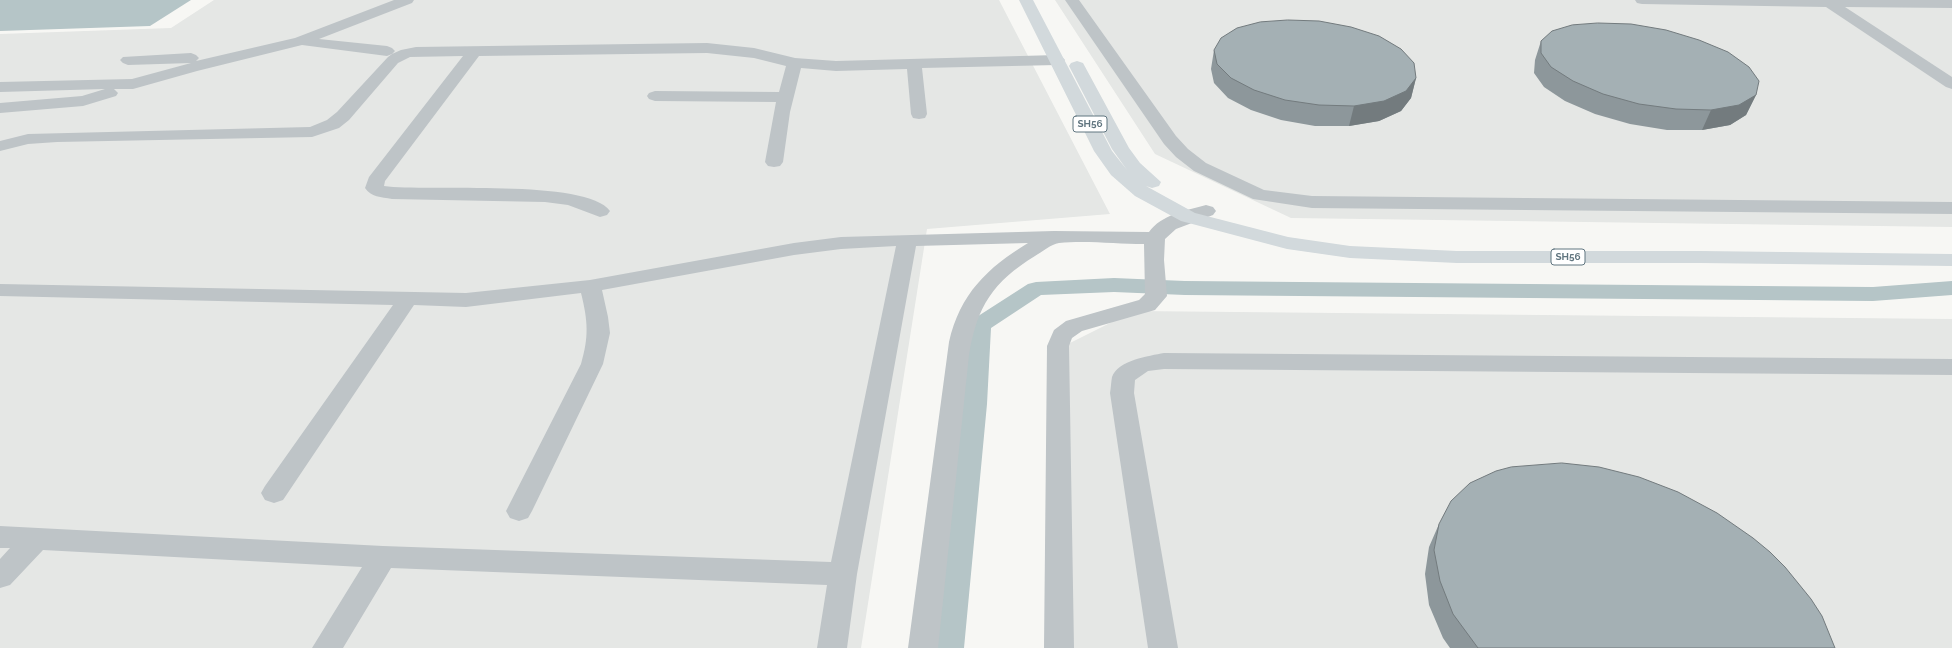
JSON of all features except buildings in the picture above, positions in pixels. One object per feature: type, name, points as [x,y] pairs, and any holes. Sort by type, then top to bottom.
[{"type":"main road","name":"SH56","points":[[1026,0],[1104,151],[1117,171],[1142,192],[1197,214],[1287,243],[1350,252],[1457,257],[1700,257],[1952,260]]},
{"type":"main road","name":"SH56","points":[[1040,0],[1121,149],[1134,167],[1158,187],[1197,214],[1290,232],[1348,240],[1451,245],[1689,245],[1952,248]]},
{"type":"street","points":[[0,108],[83,101],[102,96],[133,84],[192,67],[300,41],[407,0]]},
{"type":"street","points":[[1072,0],[1170,140],[1182,153],[1200,167],[1260,195],[1312,202],[1952,208]]},
{"type":"street","points":[[1642,0],[1952,4]]},
{"type":"street","points":[[1830,3],[1952,84]]},
{"type":"street","points":[[300,41],[386,50]]},
{"type":"street","points":[[0,146],[28,139],[57,137],[312,132],[333,124],[344,116],[398,56],[416,52],[707,48],[748,52],[795,63],[836,66],[1057,60]]},
{"type":"street","points":[[475,51],[376,181],[374,188],[378,191],[392,194],[546,196],[570,199],[586,204],[600,212]]},
{"type":"street","points":[[128,60],[159,60],[248,54]]},
{"type":"street","points":[[774,162],[776,133],[784,96],[795,63]]},
{"type":"street","points":[[914,64],[919,114]]},
{"type":"street","points":[[0,87],[133,84]]},
{"type":"street","points":[[655,96],[784,96]]},
{"type":"street","points":[[1059,648],[1058,346],[1062,335],[1074,326],[1147,305],[1156,296],[1155,238],[1166,226],[1197,214]]},
{"type":"street","points":[[0,290],[407,300],[466,300],[590,286],[794,248],[841,243],[1054,237],[1155,238]]},
{"type":"street","points":[[923,648],[940,495],[960,347],[966,318],[978,297],[998,274],[1021,254],[1054,237]]},
{"type":"street","points":[[832,648],[843,574],[907,240]]},
{"type":"street","points":[[519,511],[592,364],[599,345],[600,326],[590,286]]},
{"type":"street","points":[[274,493],[407,300]]},
{"type":"street","points":[[1163,648],[1122,393],[1124,377],[1140,365],[1172,361],[1952,367]]},
{"type":"street","points":[[0,537],[383,557],[843,574]]},
{"type":"street","points":[[0,577],[36,539]]},
{"type":"street","points":[[327,648],[383,557]]},
{"type":"shaded area","points":[[0,0],[191,0],[150,26],[0,31]]},
{"type":"shaded area","points":[[214,0],[999,0],[1110,214],[927,229],[861,648],[0,648],[0,34],[171,28]]},
{"type":"shaded area","points":[[1055,0],[1952,0],[1952,227],[1291,218],[1155,154]]},
{"type":"shaded area","points":[[1134,311],[1952,319],[1952,648],[1052,648],[1052,352]]},
{"type":"waterway","points":[[948,648],[974,404],[980,325],[1036,289],[1114,285],[1185,288],[1873,294],[1952,288]]}]
